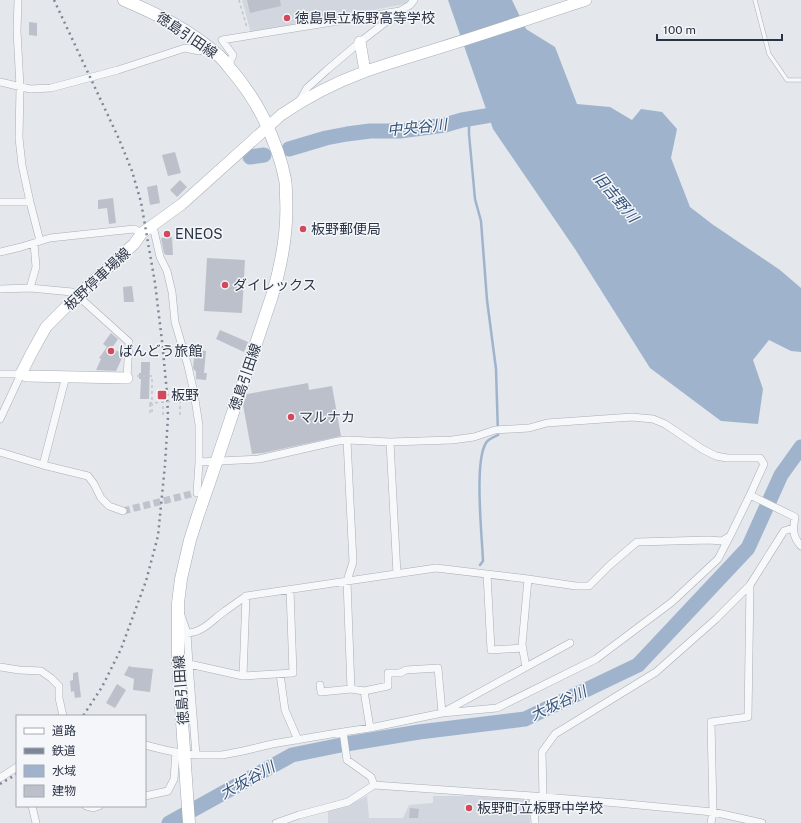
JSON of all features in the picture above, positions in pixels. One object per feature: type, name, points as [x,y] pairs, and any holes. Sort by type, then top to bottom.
[{"type":"main road","name":"徳島引田線","points":[[124,0],[152,12],[180,27],[219,55],[239,78],[256,103],[268,127],[280,158],[285,180],[287,210],[280,270],[198,514],[181,579],[178,603],[178,663],[186,754],[189,823]]},
{"type":"main road","name":"板野停車場線","points":[[22,374],[46,327],[134,244],[142,233],[182,204],[281,115],[299,102],[365,71],[438,49],[586,0]]},
{"type":"main road","points":[[360,42],[365,71]]},
{"type":"main road","points":[[22,374],[27,376],[127,377]]},
{"type":"street","points":[[18,0],[17,31],[20,87],[19,138],[22,165],[37,242],[36,267],[30,288]]},
{"type":"street","points":[[299,102],[307,88],[327,70],[360,42],[410,5],[414,0]]},
{"type":"street","points":[[227,65],[233,55],[222,40],[400,11]]},
{"type":"street","points":[[0,82],[10,83],[30,89],[51,88],[118,70],[185,48],[199,51],[208,47]]},
{"type":"street","points":[[0,202],[30,202]]},
{"type":"street","points":[[153,226],[160,257],[167,271],[172,292],[174,322],[188,366],[194,392],[199,425],[199,462],[194,493],[198,514]]},
{"type":"street","points":[[0,252],[50,238],[134,228],[142,233]]},
{"type":"street","points":[[0,289],[30,288],[72,292],[78,296],[129,342],[127,377]]},
{"type":"street","points":[[0,374],[22,374],[0,419]]},
{"type":"street","points":[[43,465],[66,376]]},
{"type":"street","points":[[146,745],[186,754],[222,755],[272,744],[344,734],[442,713],[497,708],[596,659],[672,602],[718,560],[730,536],[754,497],[764,464],[760,458],[727,458],[716,456],[702,449],[665,424],[653,419],[632,417],[547,423],[529,428],[498,430],[474,437],[452,440],[390,442],[347,440],[259,459],[199,462]]},
{"type":"street","points":[[347,440],[353,562],[347,581],[351,689]]},
{"type":"street","points":[[390,442],[397,574]]},
{"type":"street","points":[[0,452],[43,465],[88,476],[101,498],[109,506],[123,511]]},
{"type":"street","points":[[754,497],[795,516],[793,528],[795,540],[801,546]]},
{"type":"street","points":[[543,796],[542,752],[555,734],[656,672],[716,619],[750,585],[784,531],[793,528]]},
{"type":"street","points":[[187,633],[205,628],[224,611],[246,596],[436,568],[576,586],[589,586],[610,565],[637,542],[722,541],[730,536]]},
{"type":"street","points":[[487,574],[491,650],[523,648]]},
{"type":"street","points":[[526,667],[522,645],[528,579]]},
{"type":"street","points":[[711,823],[713,812],[711,722],[748,717],[750,585]]},
{"type":"street","points":[[189,664],[242,676],[293,673],[290,590]]},
{"type":"street","points":[[242,676],[246,596]]},
{"type":"street","points":[[146,796],[168,791],[186,754],[189,664],[187,633],[178,603]]},
{"type":"street","points":[[442,713],[570,643]]},
{"type":"street","points":[[0,667],[41,671],[51,678],[59,686],[59,698],[63,715]]},
{"type":"street","points":[[320,685],[321,692],[351,689],[364,691],[388,686],[388,673],[438,668],[442,713]]},
{"type":"street","points":[[280,674],[285,710],[298,740]]},
{"type":"street","points":[[364,691],[370,728]]},
{"type":"street","points":[[344,734],[347,760],[371,777],[374,785]]},
{"type":"street","points":[[0,778],[16,768]]},
{"type":"street","points":[[276,823],[299,815],[348,802],[374,785],[543,796],[713,812],[762,823]]},
{"type":"street","points":[[533,796],[535,823]]},
{"type":"street","points":[[32,807],[36,823]]},
{"type":"lane","points":[[755,0],[769,54],[787,80],[801,80]]},
{"type":"path","points":[[239,0],[249,36]]},
{"type":"path","points":[[127,377],[152,376],[152,405],[152,413],[150,413],[150,402],[163,403],[180,402],[180,415]]},
{"type":"path","points":[[163,403],[163,415]]},
{"type":"shaded area","name":"徳島県立板野高等学校","points":[[242,0],[409,0],[405,4],[251,33]]},
{"type":"shaded area","name":"板野町立板野中学校","points":[[367,796],[369,818],[403,818],[409,805],[433,803],[433,796],[470,796],[529,800],[530,823],[328,823],[328,811],[353,803]]},
{"type":"water","name":"旧吉野川","points":[[448,0],[512,0],[526,29],[555,47],[577,104],[610,107],[632,120],[641,109],[662,112],[677,129],[671,158],[690,207],[712,224],[780,270],[801,288],[801,352],[791,351],[769,340],[753,360],[763,389],[758,424],[721,421],[650,368],[575,249],[493,129]]},
{"type":"building","points":[[247,0],[280,0],[281,6],[250,13]]},
{"type":"building","points":[[29,22],[37,23],[37,36],[29,35]]},
{"type":"building","points":[[175,152],[181,173],[168,176],[162,155]]},
{"type":"building","points":[[180,180],[187,187],[177,197],[170,190]]},
{"type":"building","points":[[157,185],[160,203],[150,205],[147,187]]},
{"type":"building","points":[[113,198],[116,223],[109,224],[107,208],[98,209],[98,200]]},
{"type":"building","points":[[172,237],[173,255],[166,255],[164,253],[161,238]]},
{"type":"building","name":"ダイレックス","points":[[207,258],[245,260],[242,313],[204,311]]},
{"type":"building","points":[[132,286],[134,302],[124,302],[123,287]]},
{"type":"building","points":[[220,330],[248,342],[244,352],[216,339]]},
{"type":"building","name":"ばんどう旅館","points":[[111,333],[118,339],[112,348],[123,354],[123,356],[116,371],[96,370],[101,359],[99,358],[107,347],[103,344]]},
{"type":"building","points":[[195,350],[206,351],[204,373],[207,373],[206,380],[196,379],[196,371],[193,367]]},
{"type":"building","points":[[141,362],[150,362],[149,399],[140,399],[141,379],[139,379],[139,373],[141,373]]},
{"type":"building","name":"マルナカ","points":[[308,383],[309,390],[332,386],[341,436],[263,453],[252,454],[243,405],[247,394]]},
{"type":"building","points":[[129,666],[153,669],[150,692],[133,690],[134,679],[124,675]]},
{"type":"building","points":[[78,672],[81,697],[75,698],[74,691],[71,692],[70,681],[73,680],[73,673]]},
{"type":"building","points":[[117,684],[126,690],[115,708],[106,703]]},
{"type":"building","points":[[410,808],[419,809],[418,818],[409,818]]},
{"type":"waterway","name":"中央谷川","points":[[289,149],[326,138],[347,134],[370,131],[400,131],[445,125],[462,120],[509,112]]},
{"type":"waterway","points":[[469,119],[475,199],[481,221],[487,300],[496,369],[498,435],[486,443],[482,452],[480,466],[483,561],[480,565]]},
{"type":"waterway","name":"中央谷川","points":[[250,157],[264,155]]},
{"type":"waterway","name":"大坂谷川","points":[[169,823],[292,755],[346,744],[419,732],[525,719],[638,665],[748,548],[781,475],[801,447]]},
{"type":"tunnel","points":[[123,511],[191,494]]},
{"type":"railway","points":[[54,0],[119,139],[132,171],[141,202],[155,283],[162,341],[168,416],[158,536],[146,581],[121,649],[102,687],[84,715]]},
{"type":"railway","points":[[0,784],[16,775]]},
{"type":"place","name":"徳島県立板野高等学校","points":[[287,18]]},
{"type":"place","name":"板野郵便局","points":[[303,229]]},
{"type":"place","name":"ENEOS","points":[[167,234]]},
{"type":"place","name":"ダイレックス","points":[[225,285]]},
{"type":"place","name":"ばんどう旅館","points":[[111,351]]},
{"type":"place","name":"板野","points":[[162,395]]},
{"type":"place","name":"マルナカ","points":[[291,417]]},
{"type":"place","name":"板野町立板野中学校","points":[[469,808]]}]
